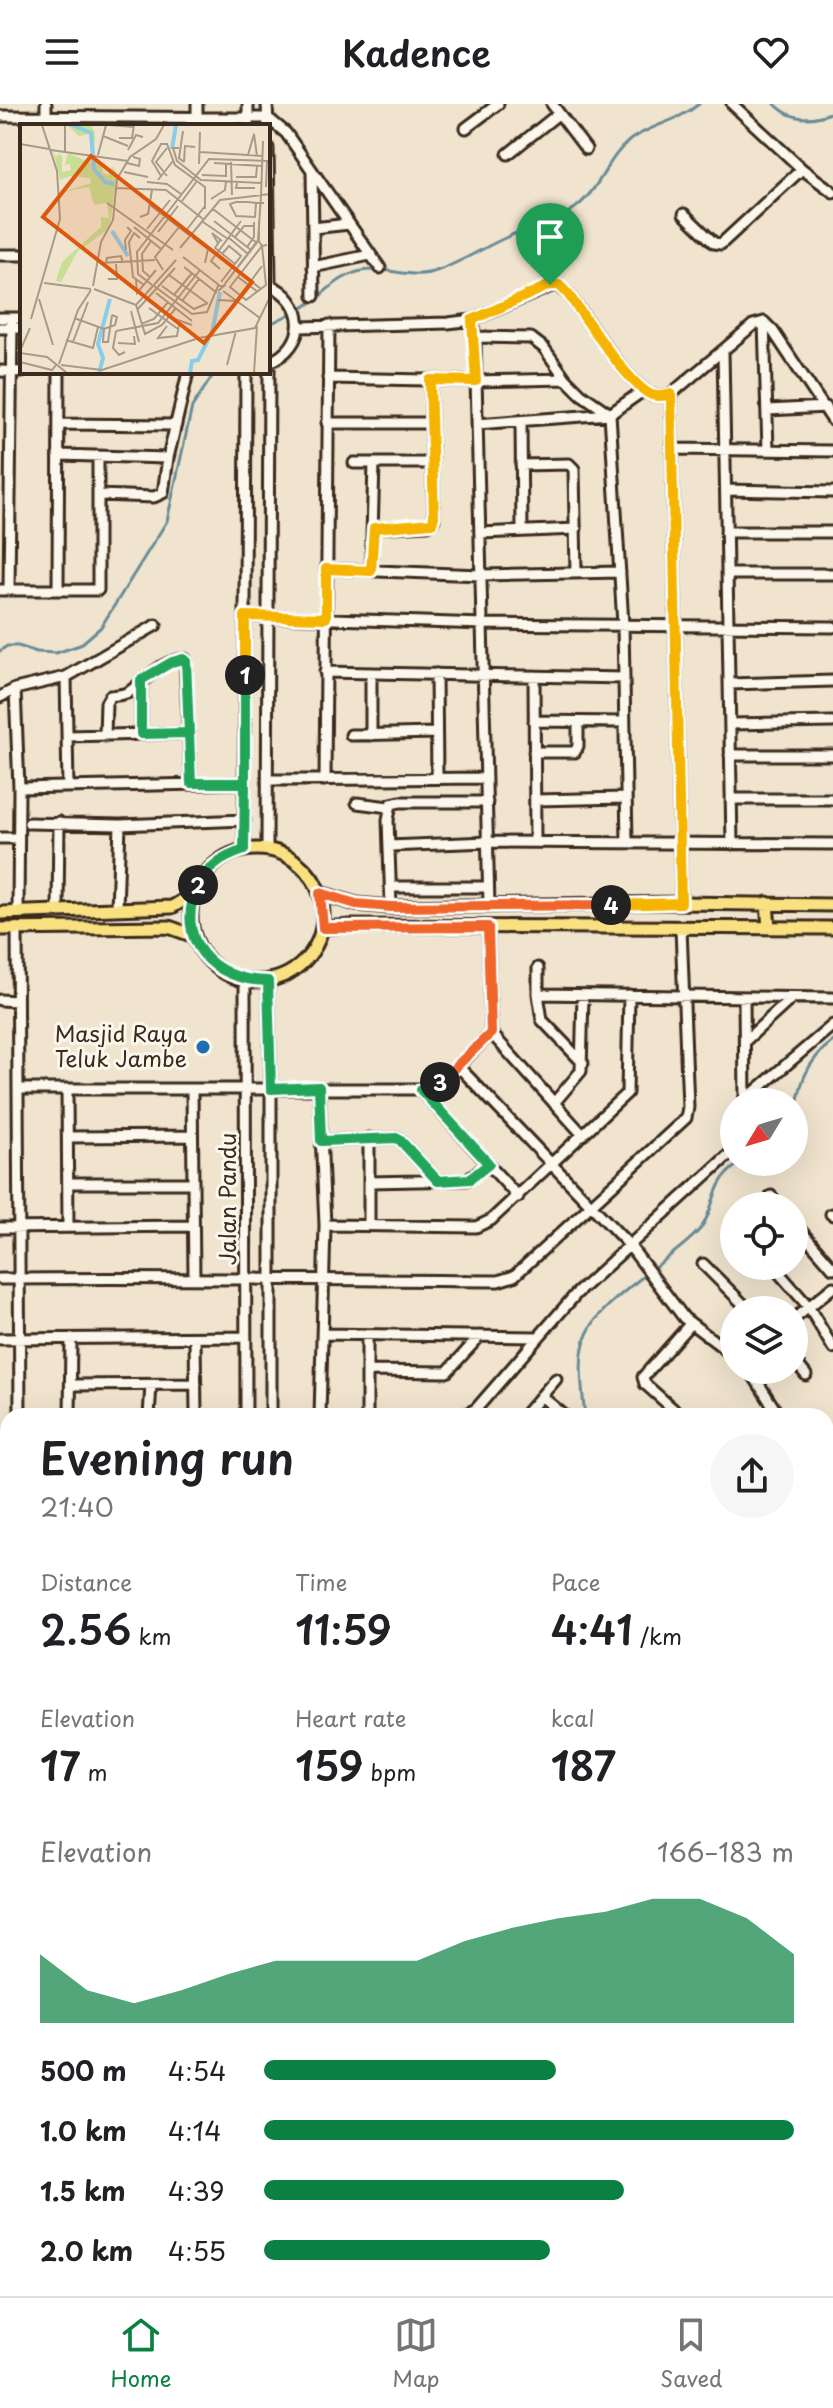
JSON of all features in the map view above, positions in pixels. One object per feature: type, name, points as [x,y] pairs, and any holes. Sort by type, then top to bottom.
[{"type":"main road","points":[[267,849],[286,855],[301,866],[320,893],[323,928],[316,947],[304,963],[287,975],[268,981],[245,981],[223,973],[205,957],[194,936],[190,917],[200,880],[212,866],[244,850],[267,849]]},
{"type":"main road","points":[[320,893],[356,904],[391,907],[681,903],[833,905]]},
{"type":"main road","points":[[0,913],[172,907],[194,894]]},
{"type":"main road","points":[[767,903],[769,928]]},
{"type":"main road","points":[[0,929],[169,927],[194,936]]},
{"type":"main road","points":[[323,928],[833,928]]},
{"type":"street","points":[[46,104],[46,121]]},
{"type":"street","points":[[197,104],[198,121]]},
{"type":"street","points":[[248,104],[248,121]]},
{"type":"street","points":[[267,104],[268,122]]},
{"type":"street","points":[[466,128],[498,104]]},
{"type":"street","points":[[552,104],[586,149]]},
{"type":"street","points":[[732,104],[802,169],[833,192]]},
{"type":"street","points":[[508,154],[558,114]]},
{"type":"street","points":[[0,116],[46,121],[248,121],[280,126],[380,268]]},
{"type":"street","points":[[684,214],[714,243],[720,244],[802,169]]},
{"type":"street","points":[[312,171],[314,296]]},
{"type":"street","points":[[313,228],[349,224]]},
{"type":"street","points":[[313,267],[370,255]]},
{"type":"street","points":[[270,284],[282,290],[291,300],[299,327],[289,349],[270,362]]},
{"type":"street","points":[[299,327],[472,320],[550,285],[559,285],[623,368],[653,395],[671,394],[753,325],[764,322]]},
{"type":"street","points":[[0,318],[17,323]]},
{"type":"street","points":[[472,320],[475,337],[489,906]]},
{"type":"street","points":[[764,322],[833,421]]},
{"type":"street","points":[[764,322],[768,450]]},
{"type":"street","points":[[0,328],[17,323]]},
{"type":"street","points":[[17,323],[4,590],[98,590],[98,456]]},
{"type":"street","points":[[325,780],[329,325]]},
{"type":"street","points":[[475,337],[531,338],[544,348],[581,394],[610,414]]},
{"type":"street","points":[[723,351],[732,844]]},
{"type":"street","points":[[0,371],[17,372]]},
{"type":"street","points":[[58,590],[59,374]]},
{"type":"street","points":[[98,495],[154,497],[163,493],[188,374]]},
{"type":"street","points":[[244,850],[246,374]]},
{"type":"street","points":[[267,849],[268,374]]},
{"type":"street","points":[[328,378],[566,379]]},
{"type":"street","points":[[374,528],[432,523],[430,380]]},
{"type":"street","points":[[477,424],[610,414],[644,390]]},
{"type":"street","points":[[671,394],[681,903]]},
{"type":"street","points":[[768,410],[826,407]]},
{"type":"street","points":[[610,414],[623,624],[627,843]]},
{"type":"street","points":[[521,422],[522,531]]},
{"type":"street","points":[[327,423],[431,423]]},
{"type":"street","points":[[59,424],[176,425]]},
{"type":"street","points":[[672,449],[833,451]]},
{"type":"street","points":[[58,455],[168,458]]},
{"type":"street","points":[[354,463],[432,463]]},
{"type":"street","points":[[371,571],[374,463]]},
{"type":"street","points":[[521,465],[569,464],[573,467],[576,573]]},
{"type":"street","points":[[726,490],[833,492]]},
{"type":"street","points":[[480,533],[576,529]]},
{"type":"street","points":[[726,532],[833,532]]},
{"type":"street","points":[[326,569],[481,575],[620,572]]},
{"type":"street","points":[[727,574],[833,574]]},
{"type":"street","points":[[245,616],[483,624],[833,627]]},
{"type":"street","points":[[0,697],[15,689],[66,677],[156,625]]},
{"type":"street","points":[[105,736],[108,698],[127,693],[141,680],[183,659],[186,661],[191,783]]},
{"type":"street","points":[[325,672],[624,678]]},
{"type":"street","points":[[371,673],[371,735]]},
{"type":"street","points":[[436,674],[437,778]]},
{"type":"street","points":[[534,676],[535,842]]},
{"type":"street","points":[[66,677],[68,787]]},
{"type":"street","points":[[141,680],[141,734]]},
{"type":"street","points":[[729,684],[833,681]]},
{"type":"street","points":[[15,689],[19,788],[18,913]]},
{"type":"street","points":[[534,721],[624,722]]},
{"type":"street","points":[[534,752],[575,752],[578,722]]},
{"type":"street","points":[[730,724],[833,722]]},
{"type":"street","points":[[68,736],[189,733]]},
{"type":"street","points":[[351,735],[435,733]]},
{"type":"street","points":[[730,755],[833,755]]},
{"type":"street","points":[[268,780],[486,778]]},
{"type":"street","points":[[19,788],[245,783]]},
{"type":"street","points":[[535,800],[626,798]]},
{"type":"street","points":[[731,799],[833,799]]},
{"type":"street","points":[[357,803],[389,807],[400,802],[487,802]]},
{"type":"street","points":[[389,807],[391,907]]},
{"type":"street","points":[[29,823],[120,825],[245,820]]},
{"type":"street","points":[[58,910],[59,822]]},
{"type":"street","points":[[117,908],[120,825]]},
{"type":"street","points":[[0,838],[18,838]]},
{"type":"street","points":[[389,846],[488,842],[833,844]]},
{"type":"street","points":[[390,887],[488,887]]},
{"type":"street","points":[[488,927],[491,1033],[583,1135]]},
{"type":"street","points":[[17,928],[20,1408]]},
{"type":"street","points":[[0,1279],[506,1280],[591,1208],[686,1118],[681,928]]},
{"type":"street","points":[[538,968],[540,1015],[583,1063]]},
{"type":"street","name":"Jalan Pandu","points":[[245,981],[246,1408]]},
{"type":"street","name":"Jalan Pandu","points":[[268,981],[271,1408]]},
{"type":"street","points":[[538,994],[833,998]]},
{"type":"street","points":[[554,1103],[580,1073],[583,1063],[583,995]]},
{"type":"street","points":[[325,1225],[476,1227],[491,1220],[627,1093],[629,995]]},
{"type":"street","points":[[744,997],[745,1088]]},
{"type":"street","points":[[745,1041],[792,998]]},
{"type":"street","points":[[0,1000],[17,1001]]},
{"type":"street","points":[[760,1088],[833,1025]]},
{"type":"street","points":[[18,1089],[245,1090],[319,1087],[421,1090],[436,1085],[491,1033]]},
{"type":"street","points":[[458,1066],[629,1245],[690,1324],[720,1346]]},
{"type":"street","points":[[319,1087],[325,1225],[320,1408]]},
{"type":"street","points":[[67,1089],[68,1227]]},
{"type":"street","points":[[192,1089],[194,1277]]},
{"type":"street","points":[[421,1090],[518,1197]]},
{"type":"street","points":[[68,1137],[192,1136]]},
{"type":"street","points":[[321,1141],[393,1137],[402,1140],[438,1181]]},
{"type":"street","points":[[369,1138],[369,1225]]},
{"type":"street","points":[[477,1408],[576,1294],[720,1163]]},
{"type":"street","points":[[369,1182],[470,1179],[489,1164]]},
{"type":"street","points":[[68,1183],[193,1183]]},
{"type":"street","points":[[0,1228],[193,1226]]},
{"type":"street","points":[[808,1239],[833,1268]]},
{"type":"street","points":[[703,1264],[735,1296]]},
{"type":"street","points":[[785,1280],[799,1296]]},
{"type":"street","points":[[833,1287],[808,1306],[833,1348]]},
{"type":"street","points":[[672,1408],[645,1384],[643,1377],[690,1324]]},
{"type":"street","points":[[322,1334],[538,1337]]},
{"type":"street","points":[[367,1335],[367,1408]]},
{"type":"street","points":[[367,1371],[441,1374],[452,1369],[480,1336]]},
{"type":"street","points":[[0,1339],[246,1337]]},
{"type":"street","points":[[195,1338],[196,1408]]},
{"type":"street","points":[[70,1408],[71,1339]]},
{"type":"street","points":[[531,1408],[556,1379]]},
{"type":"street","points":[[71,1385],[196,1384]]},
{"type":"street","points":[[759,1384],[774,1408]]},
{"type":"street","points":[[150,1408],[151,1385]]},
{"type":"street","points":[[541,1396],[555,1408]]},
{"type":"waterway","points":[[301,309],[353,274],[372,270],[429,273],[568,213],[586,198],[617,153],[630,140],[699,104]]},
{"type":"waterway","points":[[775,104],[788,114],[802,118],[833,112]]},
{"type":"waterway","points":[[270,324],[292,313]]},
{"type":"waterway","points":[[0,651],[7,646],[18,646],[37,652],[56,653],[80,645],[101,627],[167,521],[192,407],[214,374]]},
{"type":"waterway","points":[[801,1088],[809,1066],[833,1041]]},
{"type":"waterway","points":[[652,1270],[701,1228],[725,1176]]},
{"type":"waterway","points":[[584,1408],[581,1366],[587,1333],[608,1306],[646,1274]]},
{"type":"place","name":"Masjid Raya Teluk Jambe","points":[[203,1047]]},
{"type":"route","points":[[550,285],[472,320],[476,381],[430,380],[432,523],[374,528],[371,571],[326,569],[326,618],[245,616],[245,783],[191,783],[189,733],[141,734],[141,680],[176,660],[186,661],[189,733],[191,783],[232,783],[245,783],[244,850],[212,866],[200,880],[190,917],[194,936],[205,957],[223,973],[245,981],[268,981],[271,1089],[319,1087],[321,1141],[398,1138],[438,1181],[470,1179],[489,1164],[421,1090],[436,1085],[491,1033],[488,927],[323,928],[320,893],[356,904],[391,907],[681,903],[671,394],[653,395],[634,381],[568,294],[559,285],[550,285]]}]
